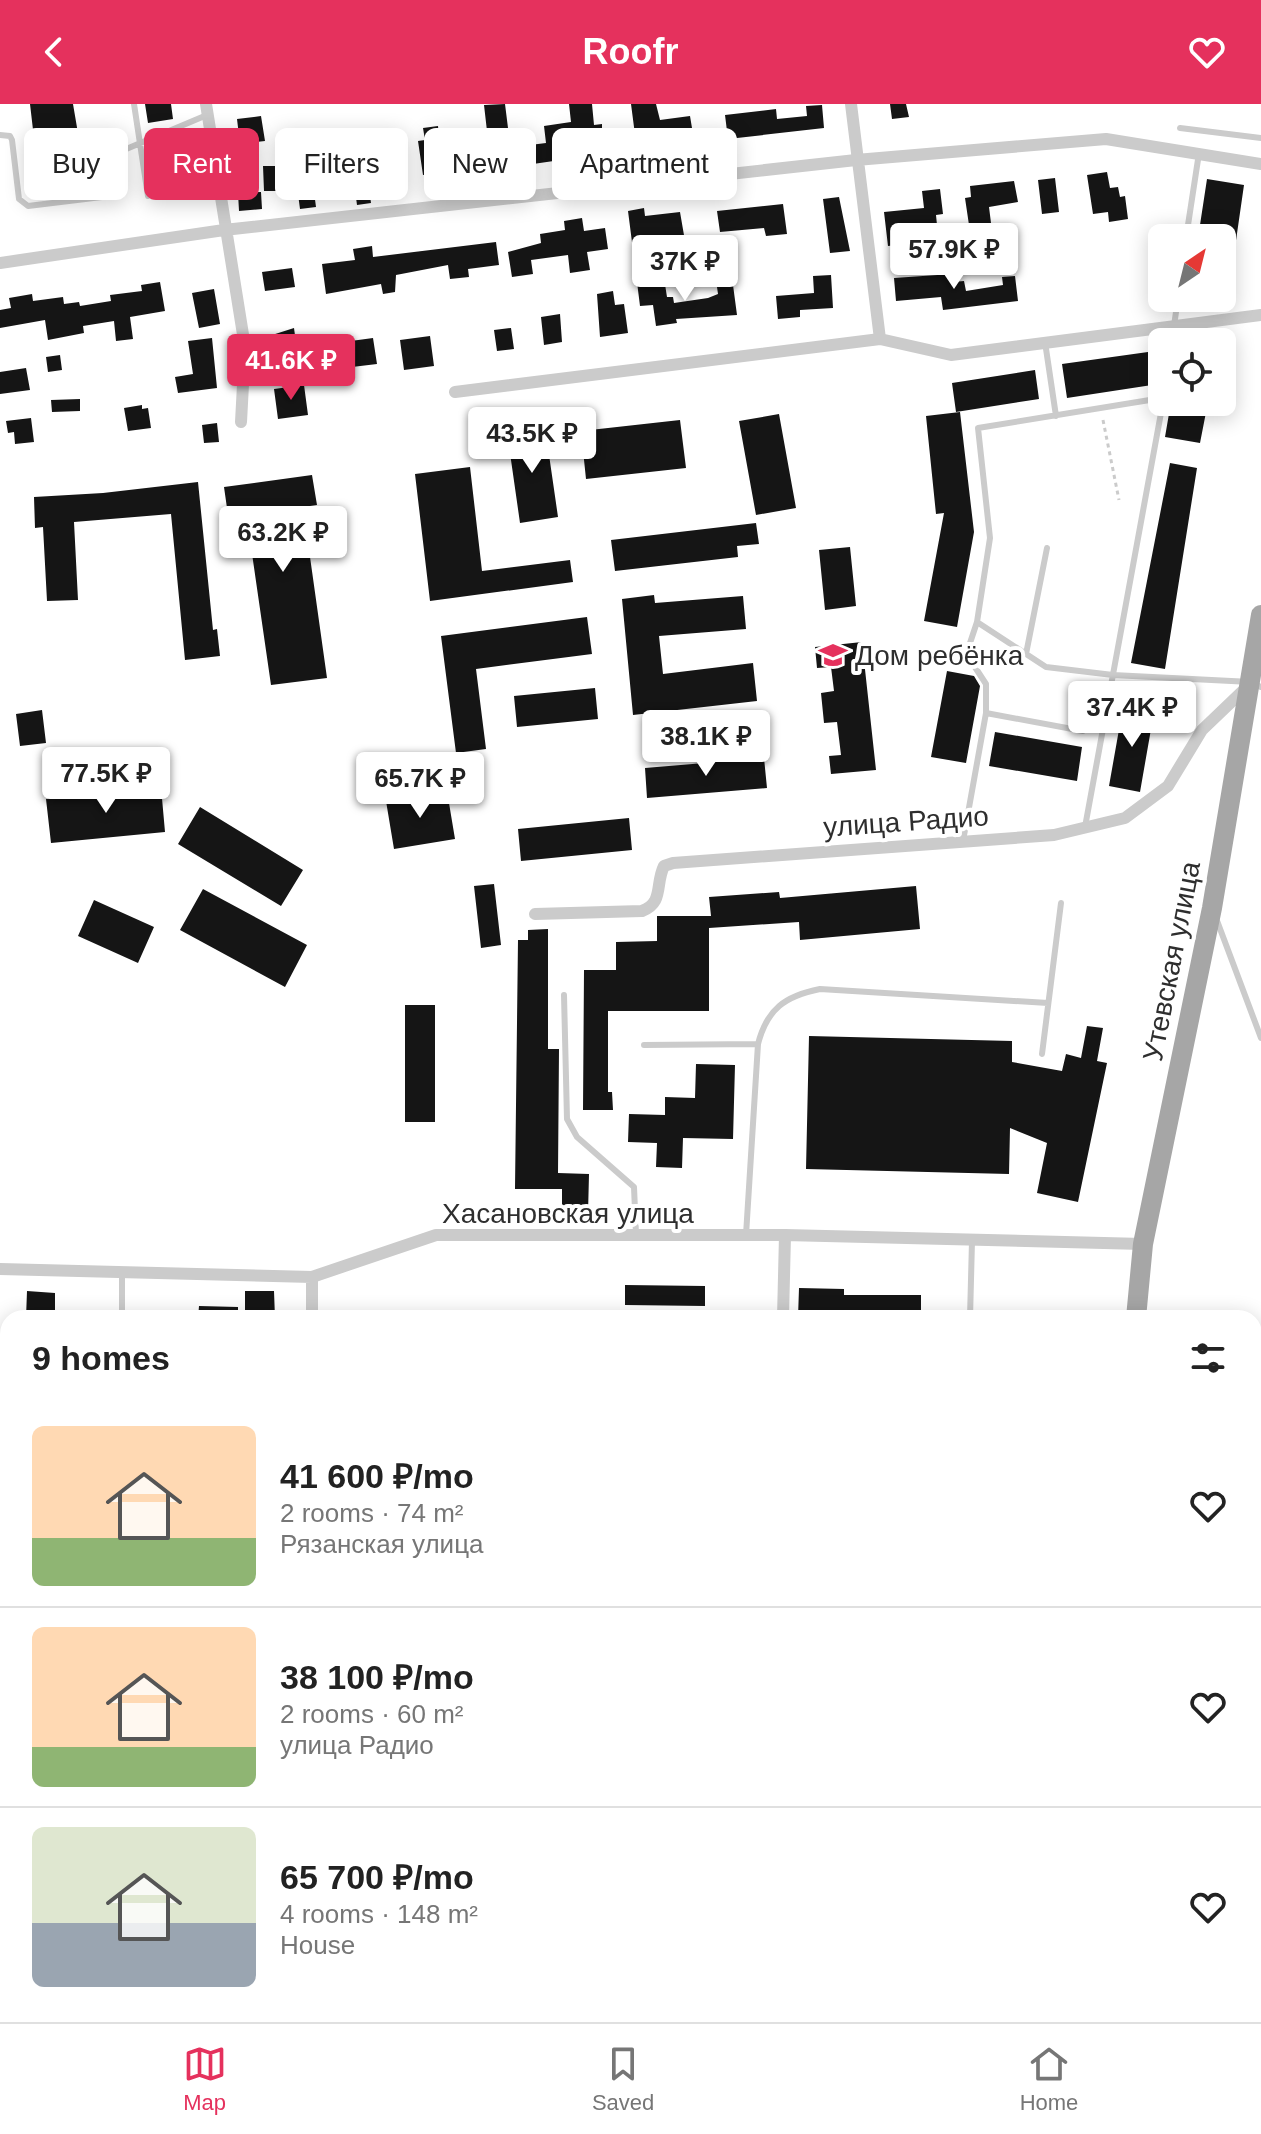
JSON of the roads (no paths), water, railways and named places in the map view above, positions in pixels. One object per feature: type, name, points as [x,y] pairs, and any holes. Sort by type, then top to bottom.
[{"type":"main road","name":"Утевская улица","points":[[1137,1310],[1143,1244],[1256,685],[1261,615]]},
{"type":"street","points":[[851,104],[880,339]]},
{"type":"street","points":[[207,109],[245,347],[241,422]]},
{"type":"street","points":[[0,263],[224,230],[856,160],[1115,138],[1261,164]]},
{"type":"street","points":[[455,392],[880,339],[951,355],[1261,315]]},
{"type":"street","name":"улица Радио","points":[[535,914],[642,911],[651,908],[658,898],[660,874],[664,866],[673,863],[1054,835],[1125,818],[1168,786],[1202,730],[1256,685]]},
{"type":"street","name":"Хасановская улица","points":[[0,1269],[312,1277],[436,1235],[785,1235],[1143,1244]]},
{"type":"street","points":[[783,1310],[785,1235]]},
{"type":"street","points":[[312,1277],[312,1310]]},
{"type":"lane","points":[[134,104],[144,170]]},
{"type":"lane","points":[[0,135],[10,136],[12,140],[19,199],[28,206],[110,196],[115,188],[112,155],[207,109]]},
{"type":"lane","points":[[1180,128],[1261,138]]},
{"type":"lane","points":[[1188,224],[1199,153]]},
{"type":"lane","points":[[1174,326],[1176,312]]},
{"type":"lane","points":[[1045,342],[1056,416]]},
{"type":"lane","points":[[962,841],[986,713],[986,684],[969,656],[969,642],[977,622],[990,538],[978,428],[1148,402]]},
{"type":"lane","points":[[1085,827],[1160,416]]},
{"type":"lane","points":[[1026,654],[1047,548]]},
{"type":"lane","points":[[977,622],[1046,667],[1256,685]]},
{"type":"lane","points":[[986,713],[1083,731]]},
{"type":"lane","points":[[1042,1054],[1061,903]]},
{"type":"lane","points":[[1212,908],[1261,1038]]},
{"type":"lane","points":[[746,1235],[758,1044],[764,1022],[777,1005],[795,994],[820,989],[1048,1003]]},
{"type":"lane","points":[[564,995],[567,1119],[577,1137],[634,1187],[636,1235]]},
{"type":"lane","points":[[644,1045],[758,1044]]},
{"type":"lane","points":[[970,1310],[972,1241]]},
{"type":"lane","points":[[122,1272],[122,1310]]},
{"type":"place","name":"Дом ребёнка","points":[[833,655]]}]
